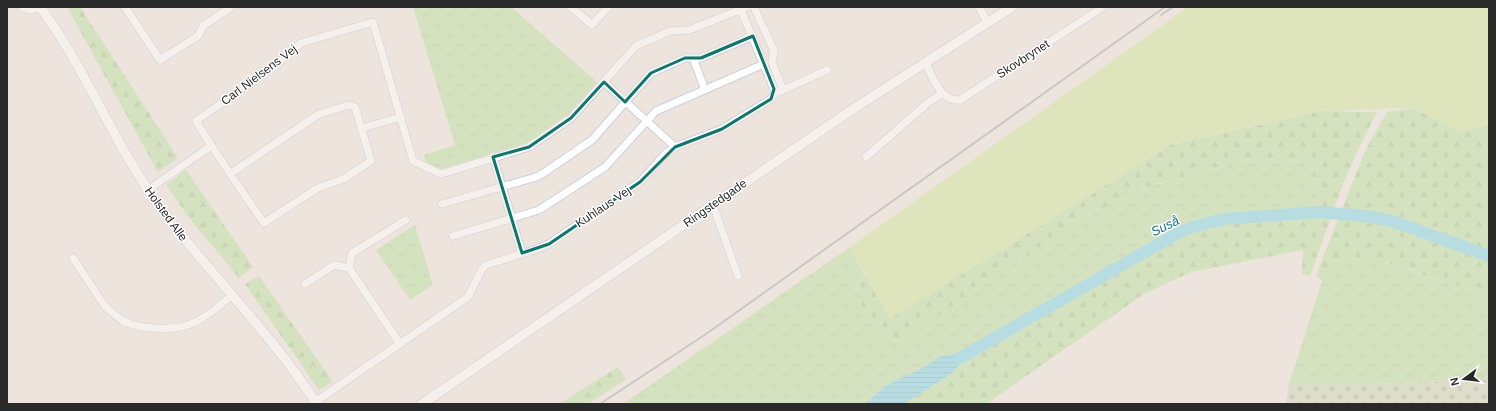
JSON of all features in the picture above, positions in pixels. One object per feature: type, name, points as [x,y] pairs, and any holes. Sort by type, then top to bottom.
[{"type":"street","points":[[23,7],[30,9],[39,7]]},
{"type":"street","name":"Holsted Alle","points":[[39,7],[58,32],[73,57],[122,148],[148,190],[186,241],[286,360],[316,403]]},
{"type":"street","points":[[129,8],[160,60],[198,36],[203,26],[231,7]]},
{"type":"street","points":[[571,7],[592,25],[608,7]]},
{"type":"street","points":[[754,7],[774,51],[772,62],[783,90]]},
{"type":"street","points":[[979,7],[987,22]]},
{"type":"street","name":"Ringstedgade","points":[[422,404],[850,111],[1012,7]]},
{"type":"street","name":"Skovbrynet","points":[[942,94],[951,100],[960,100],[1103,7]]},
{"type":"street","points":[[522,253],[493,157],[529,147],[571,118],[636,46],[670,31],[689,30],[744,8],[752,36],[775,93]]},
{"type":"street","name":"Carl Nielsens Vej","points":[[230,174],[319,114],[352,105],[355,107],[362,128],[370,161],[355,173],[345,178],[316,188],[264,223],[230,174],[211,146],[196,121],[277,64],[301,43],[373,22],[413,161],[441,174],[493,157]]},
{"type":"street","points":[[442,204],[542,174],[592,140],[651,73],[685,58],[701,58],[752,36]]},
{"type":"street","points":[[693,58],[705,90]]},
{"type":"street","points":[[866,157],[930,101],[942,94],[925,62]]},
{"type":"street","points":[[452,236],[539,210],[605,166],[656,111],[764,64]]},
{"type":"street","name":"Kuhlaus Vej","points":[[316,403],[468,297],[482,269],[486,265],[549,244],[640,182],[666,153],[675,147],[722,129],[771,99],[775,93],[827,70]]},
{"type":"street","points":[[604,82],[675,147]]},
{"type":"street","points":[[362,128],[400,117]]},
{"type":"street","points":[[148,190],[211,146]]},
{"type":"street","points":[[713,205],[738,276]]},
{"type":"street","points":[[349,268],[352,253],[406,220]]},
{"type":"street","points":[[72,258],[110,312],[123,321],[134,325],[169,328],[184,326],[203,318],[231,296]]},
{"type":"street","points":[[305,284],[334,265],[349,268],[400,344]]},
{"type":"highlighted area","points":[[753,36],[774,89],[771,99],[722,129],[675,147],[640,182],[549,244],[522,253],[493,157],[529,147],[571,118],[604,82],[625,102],[651,73],[685,58],[701,58]]},
{"type":"green space","points":[[67,7],[80,7],[178,158],[158,172]]},
{"type":"green space","points":[[413,7],[511,7],[598,83],[571,115],[525,145],[441,170],[426,163],[424,155],[455,145]]},
{"type":"green space","points":[[1188,7],[1489,7],[1489,124],[1462,133],[1414,108],[1320,111],[1170,145],[890,319],[850,247]]},
{"type":"green space","points":[[1414,108],[1462,133],[1489,124],[1489,300],[1474,291],[1389,264],[1344,256],[1322,281],[1316,275],[1364,153],[1387,112]]},
{"type":"green space","points":[[1320,111],[1377,112],[1356,154],[1341,189],[1310,276],[1302,274],[1303,250],[1191,272],[1144,294],[986,404],[904,404],[951,374],[974,350],[1186,229],[1224,219],[1320,212],[1311,163],[1254,158],[1150,186],[1080,220],[900,342],[878,335],[861,304],[857,261],[890,319],[1170,145]]},
{"type":"green space","points":[[1254,158],[1311,163],[1320,212],[1224,219],[1186,229],[974,350],[941,356],[920,369],[886,385],[864,404],[623,404],[850,247],[857,261],[861,304],[1080,220],[1150,186]]},
{"type":"green space","points":[[186,170],[253,267],[239,278],[190,219],[166,185]]},
{"type":"green space","points":[[415,225],[433,285],[410,300],[376,250]]},
{"type":"green space","points":[[1344,256],[1389,264],[1474,291],[1489,300],[1489,380],[1369,384],[1289,384],[1322,281]]},
{"type":"green space","points":[[259,276],[333,382],[319,390],[245,284]]},
{"type":"green space","points":[[618,367],[626,379],[588,404],[559,404]]},
{"type":"green space","points":[[1489,380],[1489,404],[1286,404],[1289,384],[1369,384]]},
{"type":"water","points":[[974,350],[951,374],[904,404],[864,404],[886,385],[920,369],[941,356]]},
{"type":"waterway","name":"Suså","points":[[960,358],[1186,229],[1224,219],[1320,212],[1364,216],[1392,221],[1489,256]]},
{"type":"railway","points":[[600,404],[706,334],[1165,7]]},
{"type":"railway","points":[[1161,15],[1173,7]]}]
